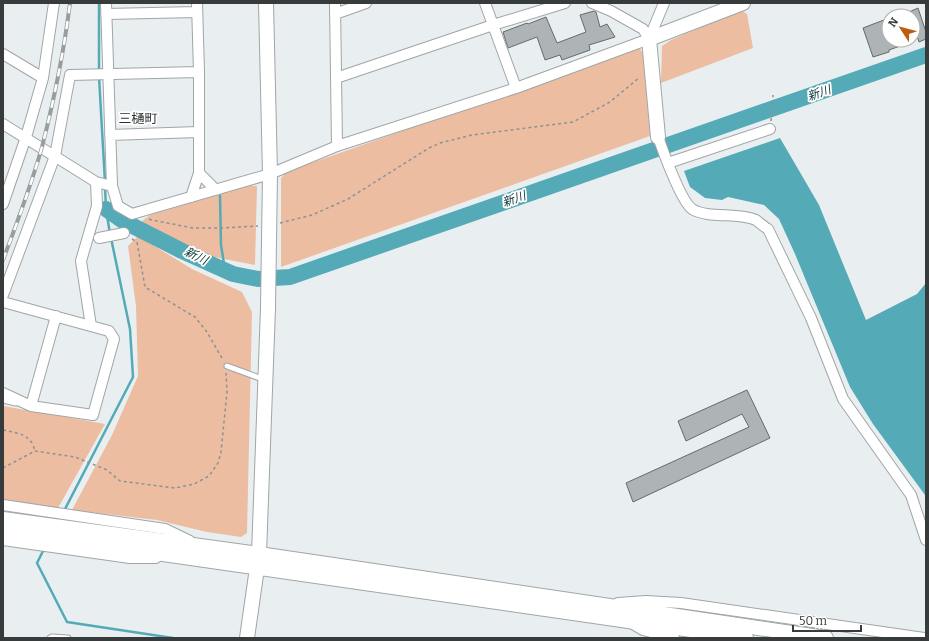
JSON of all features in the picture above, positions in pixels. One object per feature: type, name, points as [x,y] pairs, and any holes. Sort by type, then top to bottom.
[{"type":"street","points":[[4,200],[26,137],[43,78],[54,3]]},
{"type":"street","points":[[91,326],[81,261],[96,206],[104,184],[110,134],[102,74],[106,3]]},
{"type":"street","points":[[247,638],[258,561],[268,308],[270,174],[266,3]]},
{"type":"street","points":[[335,3],[337,146]]},
{"type":"street","points":[[335,14],[366,3]]},
{"type":"street","points":[[485,3],[516,88]]},
{"type":"street","points":[[336,78],[493,25],[565,3]]},
{"type":"street","points":[[592,3],[613,7],[644,28],[649,39],[658,137],[684,199],[691,208],[698,211],[755,220],[768,230],[811,318],[843,399],[911,495],[926,540]]},
{"type":"street","points":[[649,39],[664,3]]},
{"type":"street","points":[[3,124],[104,184],[118,206],[132,214],[270,174],[337,146],[516,88],[743,3]]},
{"type":"street","points":[[106,14],[197,8],[199,72],[199,172],[191,197]]},
{"type":"street","points":[[3,54],[43,78]]},
{"type":"street","points":[[3,295],[55,156],[70,75],[199,72]]},
{"type":"street","points":[[668,163],[770,129]]},
{"type":"street","points":[[110,134],[198,132]]},
{"type":"street","points":[[199,172],[216,190]]},
{"type":"street","points":[[99,238],[124,233]]},
{"type":"street","points":[[3,302],[109,331],[114,339],[93,415],[31,406],[3,393]]},
{"type":"street","points":[[31,406],[56,316]]},
{"type":"street","points":[[3,505],[56,512],[61,532]]},
{"type":"street","points":[[3,519],[190,558],[258,561],[598,604],[826,638]]},
{"type":"street","points":[[3,530],[61,532],[199,546],[258,561],[628,621],[746,638]]},
{"type":"street","points":[[3,540],[39,546],[61,532]]},
{"type":"street","points":[[598,604],[646,601],[681,603],[924,638]]},
{"type":"street","points":[[628,621],[643,634],[674,638]]},
{"type":"lane","points":[[226,366],[265,380]]},
{"type":"lane","points":[[3,400],[31,406]]},
{"type":"lane","points":[[50,638],[68,638]]},
{"type":"path","points":[[140,212],[152,220],[193,228],[269,225],[312,216],[341,202],[429,148],[440,143],[472,135],[573,122],[610,102],[651,69]]},
{"type":"path","points":[[770,129],[773,95]]},
{"type":"path","points":[[3,468],[35,451],[75,457],[107,470],[120,481],[175,488],[194,484],[209,476],[218,464],[221,452],[227,392],[226,366],[207,332],[195,317],[145,287],[137,242],[124,233]]},
{"type":"path","points":[[3,430],[18,433],[30,438],[34,445],[35,451]]},
{"type":"shaded area","points":[[741,10],[747,14],[753,48],[661,83],[662,46],[671,40]]},
{"type":"shaded area","points":[[639,47],[643,54],[650,136],[281,267],[281,178],[286,172]]},
{"type":"shaded area","points":[[249,185],[257,186],[255,265],[214,257],[175,242],[146,227],[142,221],[150,215]]},
{"type":"shaded area","points":[[138,236],[192,269],[242,292],[252,312],[247,533],[241,537],[207,532],[157,520],[72,510],[112,435],[138,376],[136,306],[128,246]]},
{"type":"shaded area","points":[[3,406],[105,424],[58,508],[3,501]]},
{"type":"water","points":[[780,138],[819,205],[866,320],[917,294],[926,283],[926,499],[925,495],[873,424],[850,387],[779,219],[764,205],[728,197],[722,200],[705,198],[690,187],[684,171]]},
{"type":"building","points":[[594,11],[596,12],[600,27],[607,24],[615,37],[589,45],[590,50],[562,60],[560,55],[545,60],[537,37],[508,48],[503,32],[546,17],[557,43],[586,32],[580,15]]},
{"type":"building","points":[[921,17],[926,32],[926,39],[921,41]]},
{"type":"building","points":[[881,21],[881,48],[895,48],[889,50],[889,52],[873,57],[863,28]]},
{"type":"building","points":[[747,390],[770,438],[633,502],[626,483],[749,427],[742,414],[686,441],[678,421]]},
{"type":"waterway","points":[[99,3],[99,72]]},
{"type":"waterway","name":"新川","points":[[106,209],[123,221],[182,251],[233,274],[258,279],[290,277],[926,55]]},
{"type":"waterway","points":[[99,77],[105,182]]},
{"type":"waterway","name":"新川","points":[[105,187],[106,209],[110,234]]},
{"type":"waterway","points":[[220,196],[221,245],[225,270]]},
{"type":"waterway","points":[[64,511],[133,377],[130,329],[111,238]]},
{"type":"waterway","points":[[44,549],[37,563],[67,622],[173,638]]},
{"type":"railway","points":[[3,260],[29,190],[42,147],[51,111],[65,39],[70,3]]},
{"type":"district","name":"三樋町","points":[[138,118]]}]
